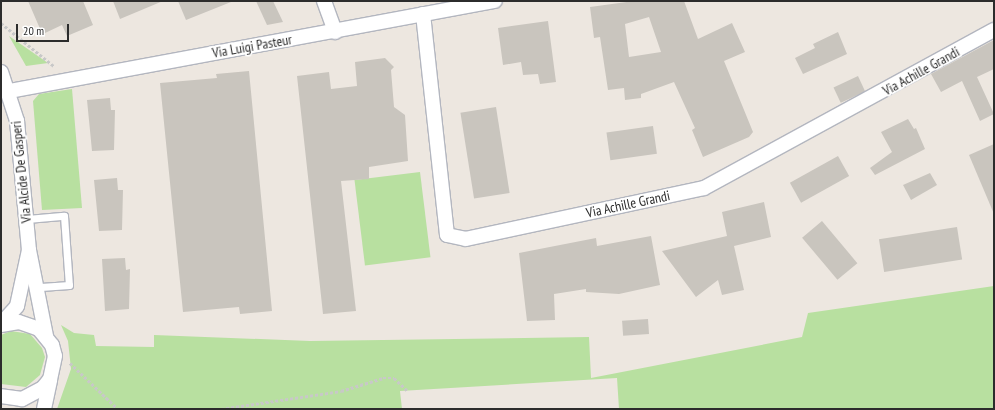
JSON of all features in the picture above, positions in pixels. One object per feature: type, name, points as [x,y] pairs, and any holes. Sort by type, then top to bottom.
[{"type":"street","points":[[324,1],[335,32]]},
{"type":"street","name":"Via Luigi Pasteur","points":[[9,91],[335,32],[495,1]]},
{"type":"street","name":"Via Achille Grandi","points":[[422,14],[447,236],[466,239],[704,188],[994,30]]},
{"type":"street","name":"Via Alcide De Gasperi","points":[[1,72],[9,91],[17,121],[29,250],[46,336],[55,356]]},
{"type":"street","name":"Via Alcide De Gasperi","points":[[1,324],[17,306],[29,250]]},
{"type":"street","points":[[1,324],[29,324],[46,336]]},
{"type":"street","points":[[44,409],[55,356]]},
{"type":"street","points":[[1,396],[22,399],[34,395],[50,379]]},
{"type":"street","points":[[1,396],[17,409]]},
{"type":"lane","points":[[27,219],[64,216],[69,285],[37,287]]},
{"type":"path","points":[[1,23],[54,66]]},
{"type":"path","points":[[55,356],[90,380],[118,409]]},
{"type":"path","points":[[222,409],[341,391],[383,378],[394,378],[408,391]]},
{"type":"green space","points":[[9,36],[48,63],[26,66]]},
{"type":"green space","points":[[72,89],[82,208],[42,210],[33,101],[39,94]]},
{"type":"green space","points":[[420,172],[430,257],[365,265],[354,180]]},
{"type":"green space","points":[[994,286],[994,409],[619,409],[617,378],[400,391],[402,409],[57,409],[71,369],[68,341],[61,325],[74,333],[94,335],[96,346],[154,347],[154,335],[310,341],[589,337],[591,378],[802,337],[808,313]]},
{"type":"green space","points":[[11,331],[30,334],[42,348],[45,357],[40,375],[26,387],[1,384],[1,335]]},
{"type":"building","points":[[28,1],[83,1],[93,25],[67,36],[62,25],[45,33],[41,31]]},
{"type":"building","points":[[113,1],[163,1],[120,19]]},
{"type":"building","points":[[178,1],[231,1],[231,2],[186,20]]},
{"type":"building","points":[[256,1],[273,1],[283,22],[267,25]]},
{"type":"building","points":[[634,1],[684,1],[698,39],[732,23],[745,52],[724,61],[753,132],[749,137],[703,157],[692,130],[695,128],[674,82],[641,94],[641,98],[625,100],[624,88],[608,90],[600,37],[594,38],[590,7]],"holes":[[[649,17],[661,52],[629,57],[625,24]]]},
{"type":"building","points":[[548,21],[556,82],[540,84],[538,74],[523,75],[521,62],[503,65],[498,28]]},
{"type":"building","points":[[838,32],[847,54],[803,74],[795,58],[815,48],[813,44]]},
{"type":"building","points":[[994,40],[994,69],[977,77],[994,114],[980,121],[962,81],[941,92],[931,74]]},
{"type":"building","points":[[385,58],[394,67],[391,70],[394,107],[405,115],[408,161],[369,167],[369,179],[341,181],[356,311],[323,314],[297,76],[329,72],[331,89],[357,86],[355,62]]},
{"type":"building","points":[[249,71],[272,311],[240,314],[239,307],[183,312],[160,83],[217,78],[216,74]]},
{"type":"building","points":[[858,76],[865,91],[841,103],[834,87]]},
{"type":"building","points":[[110,98],[111,110],[115,110],[114,150],[92,151],[87,100]]},
{"type":"building","points":[[496,107],[510,193],[474,199],[460,113]]},
{"type":"building","points":[[908,119],[914,129],[916,128],[925,149],[875,175],[870,168],[892,152],[881,132]]},
{"type":"building","points":[[653,126],[657,154],[610,160],[606,133]]},
{"type":"building","points":[[994,144],[994,214],[969,155]]},
{"type":"building","points":[[838,156],[849,176],[801,203],[790,183]]},
{"type":"building","points":[[930,173],[937,185],[911,200],[903,185]]},
{"type":"building","points":[[117,178],[118,190],[123,190],[122,230],[99,231],[94,180]]},
{"type":"building","points":[[764,202],[771,237],[734,246],[744,290],[722,295],[718,280],[696,297],[662,251],[727,236],[722,212]]},
{"type":"building","points":[[822,221],[857,263],[837,280],[802,238]]},
{"type":"building","points":[[957,227],[962,260],[884,272],[879,239]]},
{"type":"building","points":[[651,236],[660,285],[619,294],[586,292],[586,289],[554,294],[555,320],[527,321],[519,253],[596,238],[597,246]]},
{"type":"building","points":[[125,258],[126,270],[130,269],[129,309],[105,311],[102,259]]},
{"type":"building","points":[[648,319],[649,334],[623,336],[622,321]]}]
